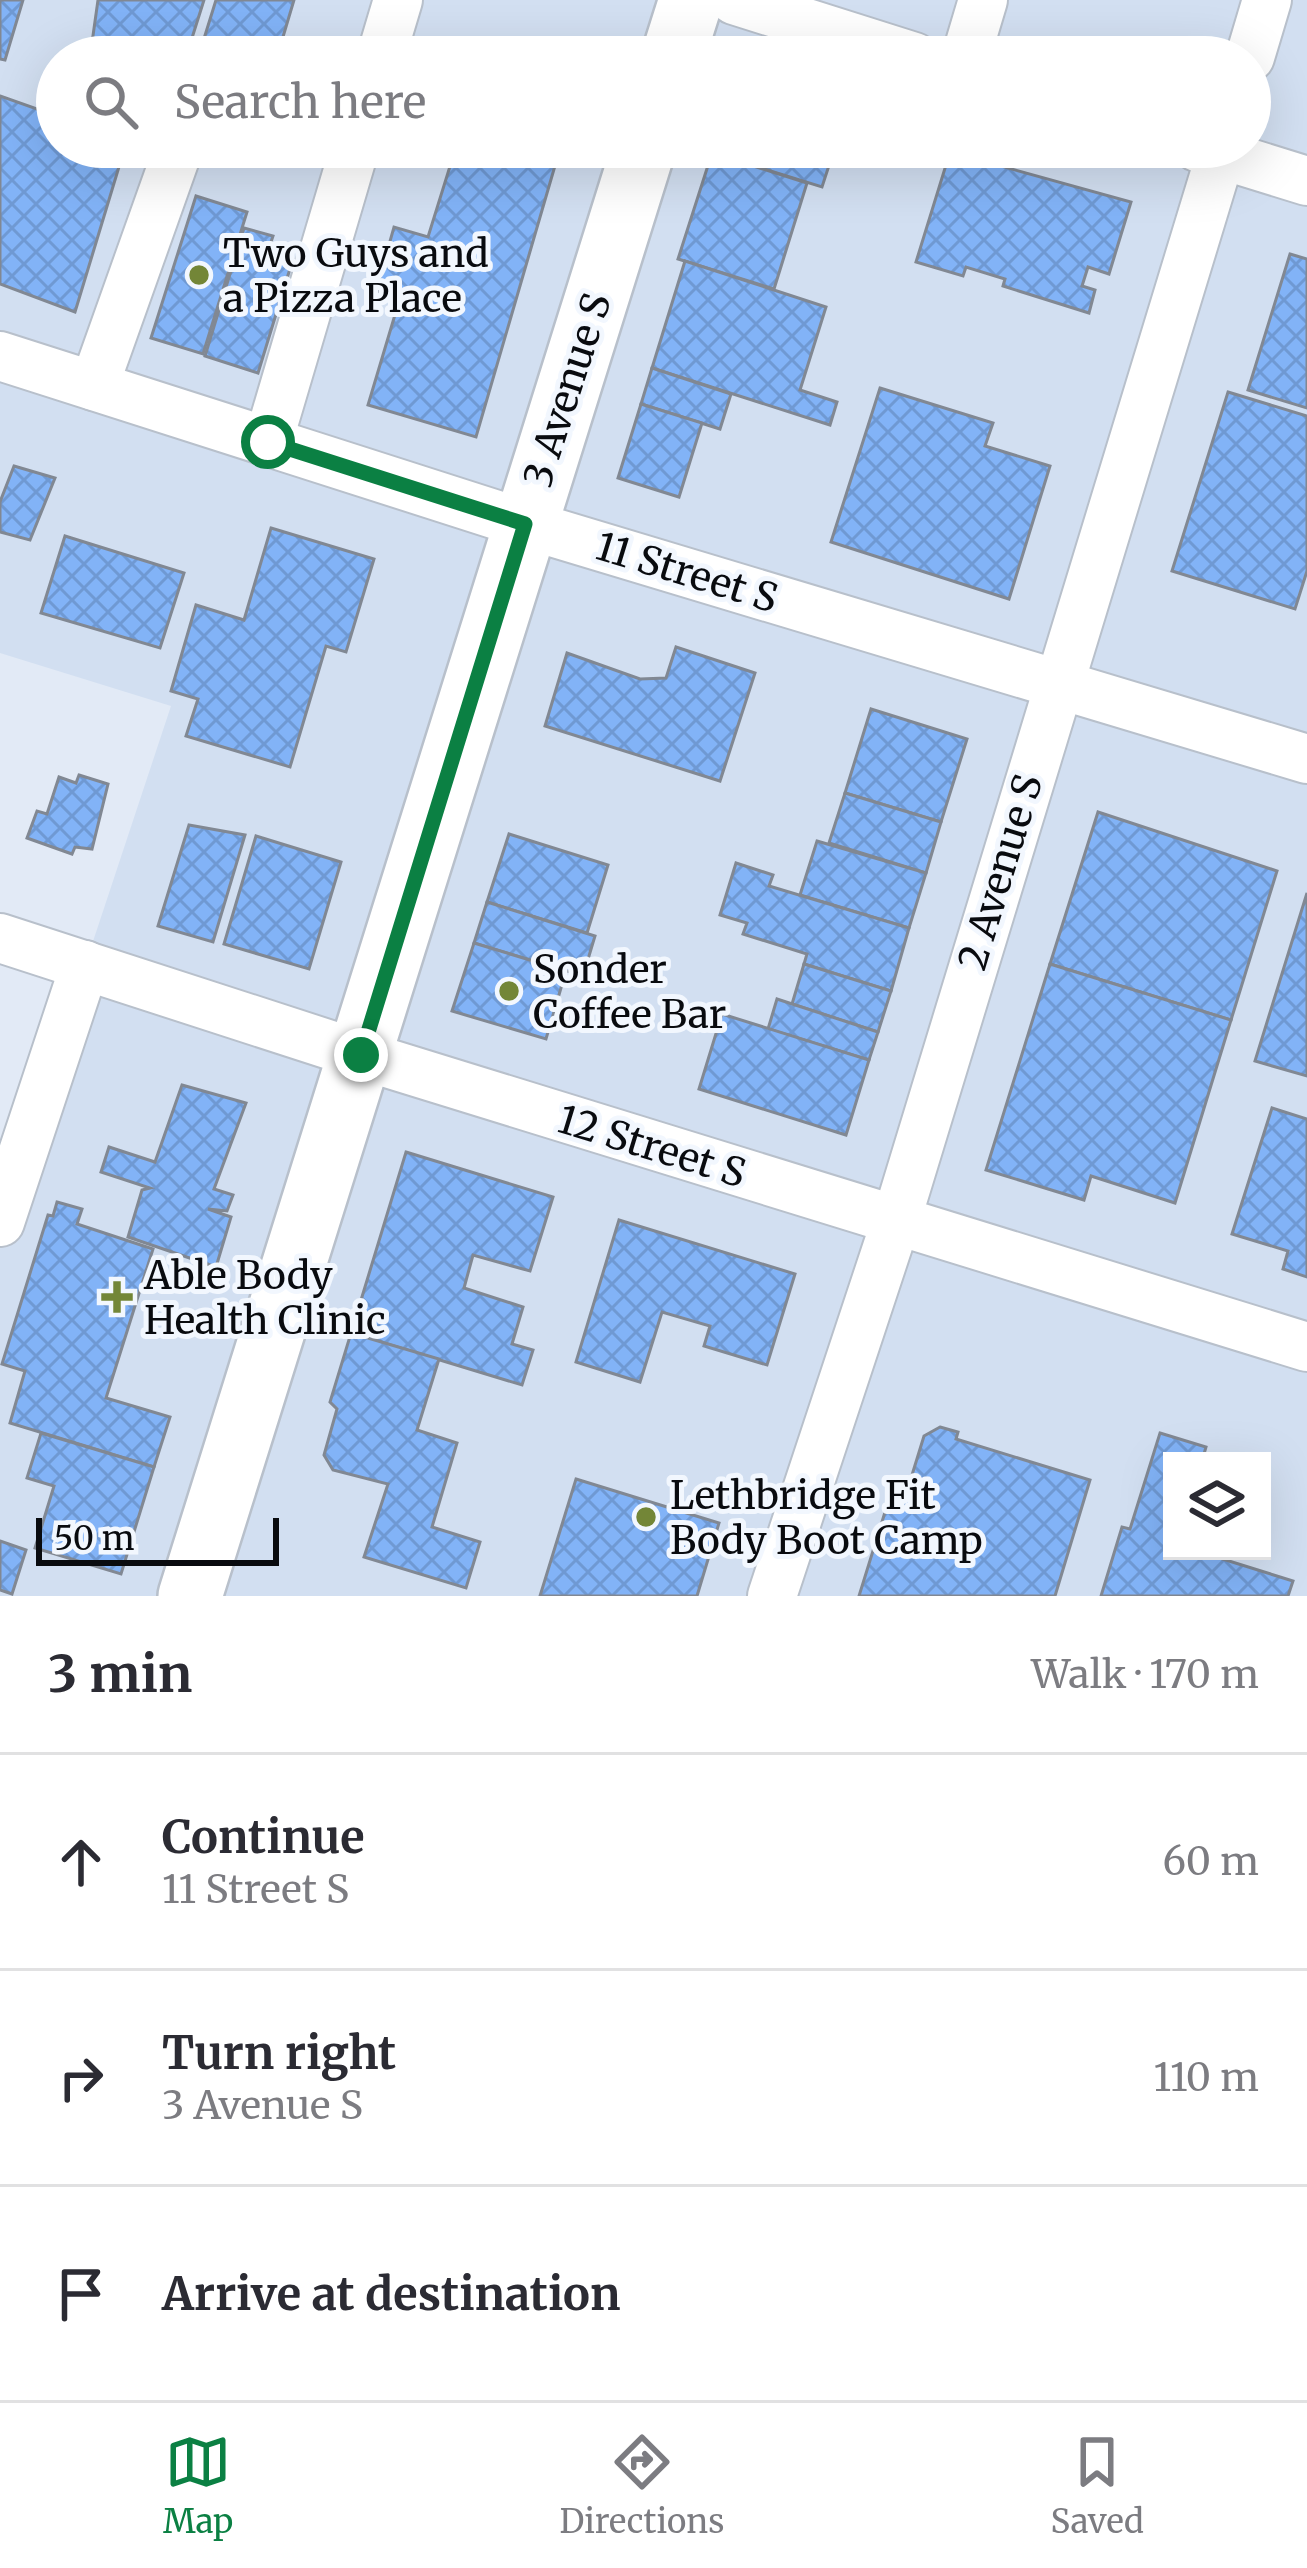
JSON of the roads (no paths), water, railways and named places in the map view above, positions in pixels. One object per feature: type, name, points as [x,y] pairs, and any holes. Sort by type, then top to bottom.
[{"type":"main road","points":[[680,36],[691,0]]},
{"type":"main road","name":"3 Avenue S","points":[[205,1592],[361,1055],[637,168]]},
{"type":"street","points":[[387,36],[398,0]]},
{"type":"street","points":[[734,0],[848,36]]},
{"type":"street","points":[[972,36],[983,0]]},
{"type":"street","points":[[1256,36],[1267,0]]},
{"type":"street","points":[[94,386],[172,168]]},
{"type":"street","points":[[268,442],[349,168]]},
{"type":"street","name":"2 Avenue S","points":[[772,1596],[896,1221],[1208,168]]},
{"type":"street","points":[[1268,168],[1307,181]]},
{"type":"street","name":"11 Street S","points":[[0,356],[525,524],[1307,759]]},
{"type":"street","name":"12 Street S","points":[[0,938],[361,1055],[1307,1347]]},
{"type":"street","points":[[0,1222],[85,965]]},
{"type":"place","name":"Two Guys and a Pizza Place","points":[[199,275]]},
{"type":"place","name":"Sonder Coffee Bar","points":[[509,991]]},
{"type":"place","name":"Able Body Health Clinic","points":[[117,1297]]},
{"type":"place","name":"Lethbridge Fit Body Boot Camp","points":[[646,1517]]}]
